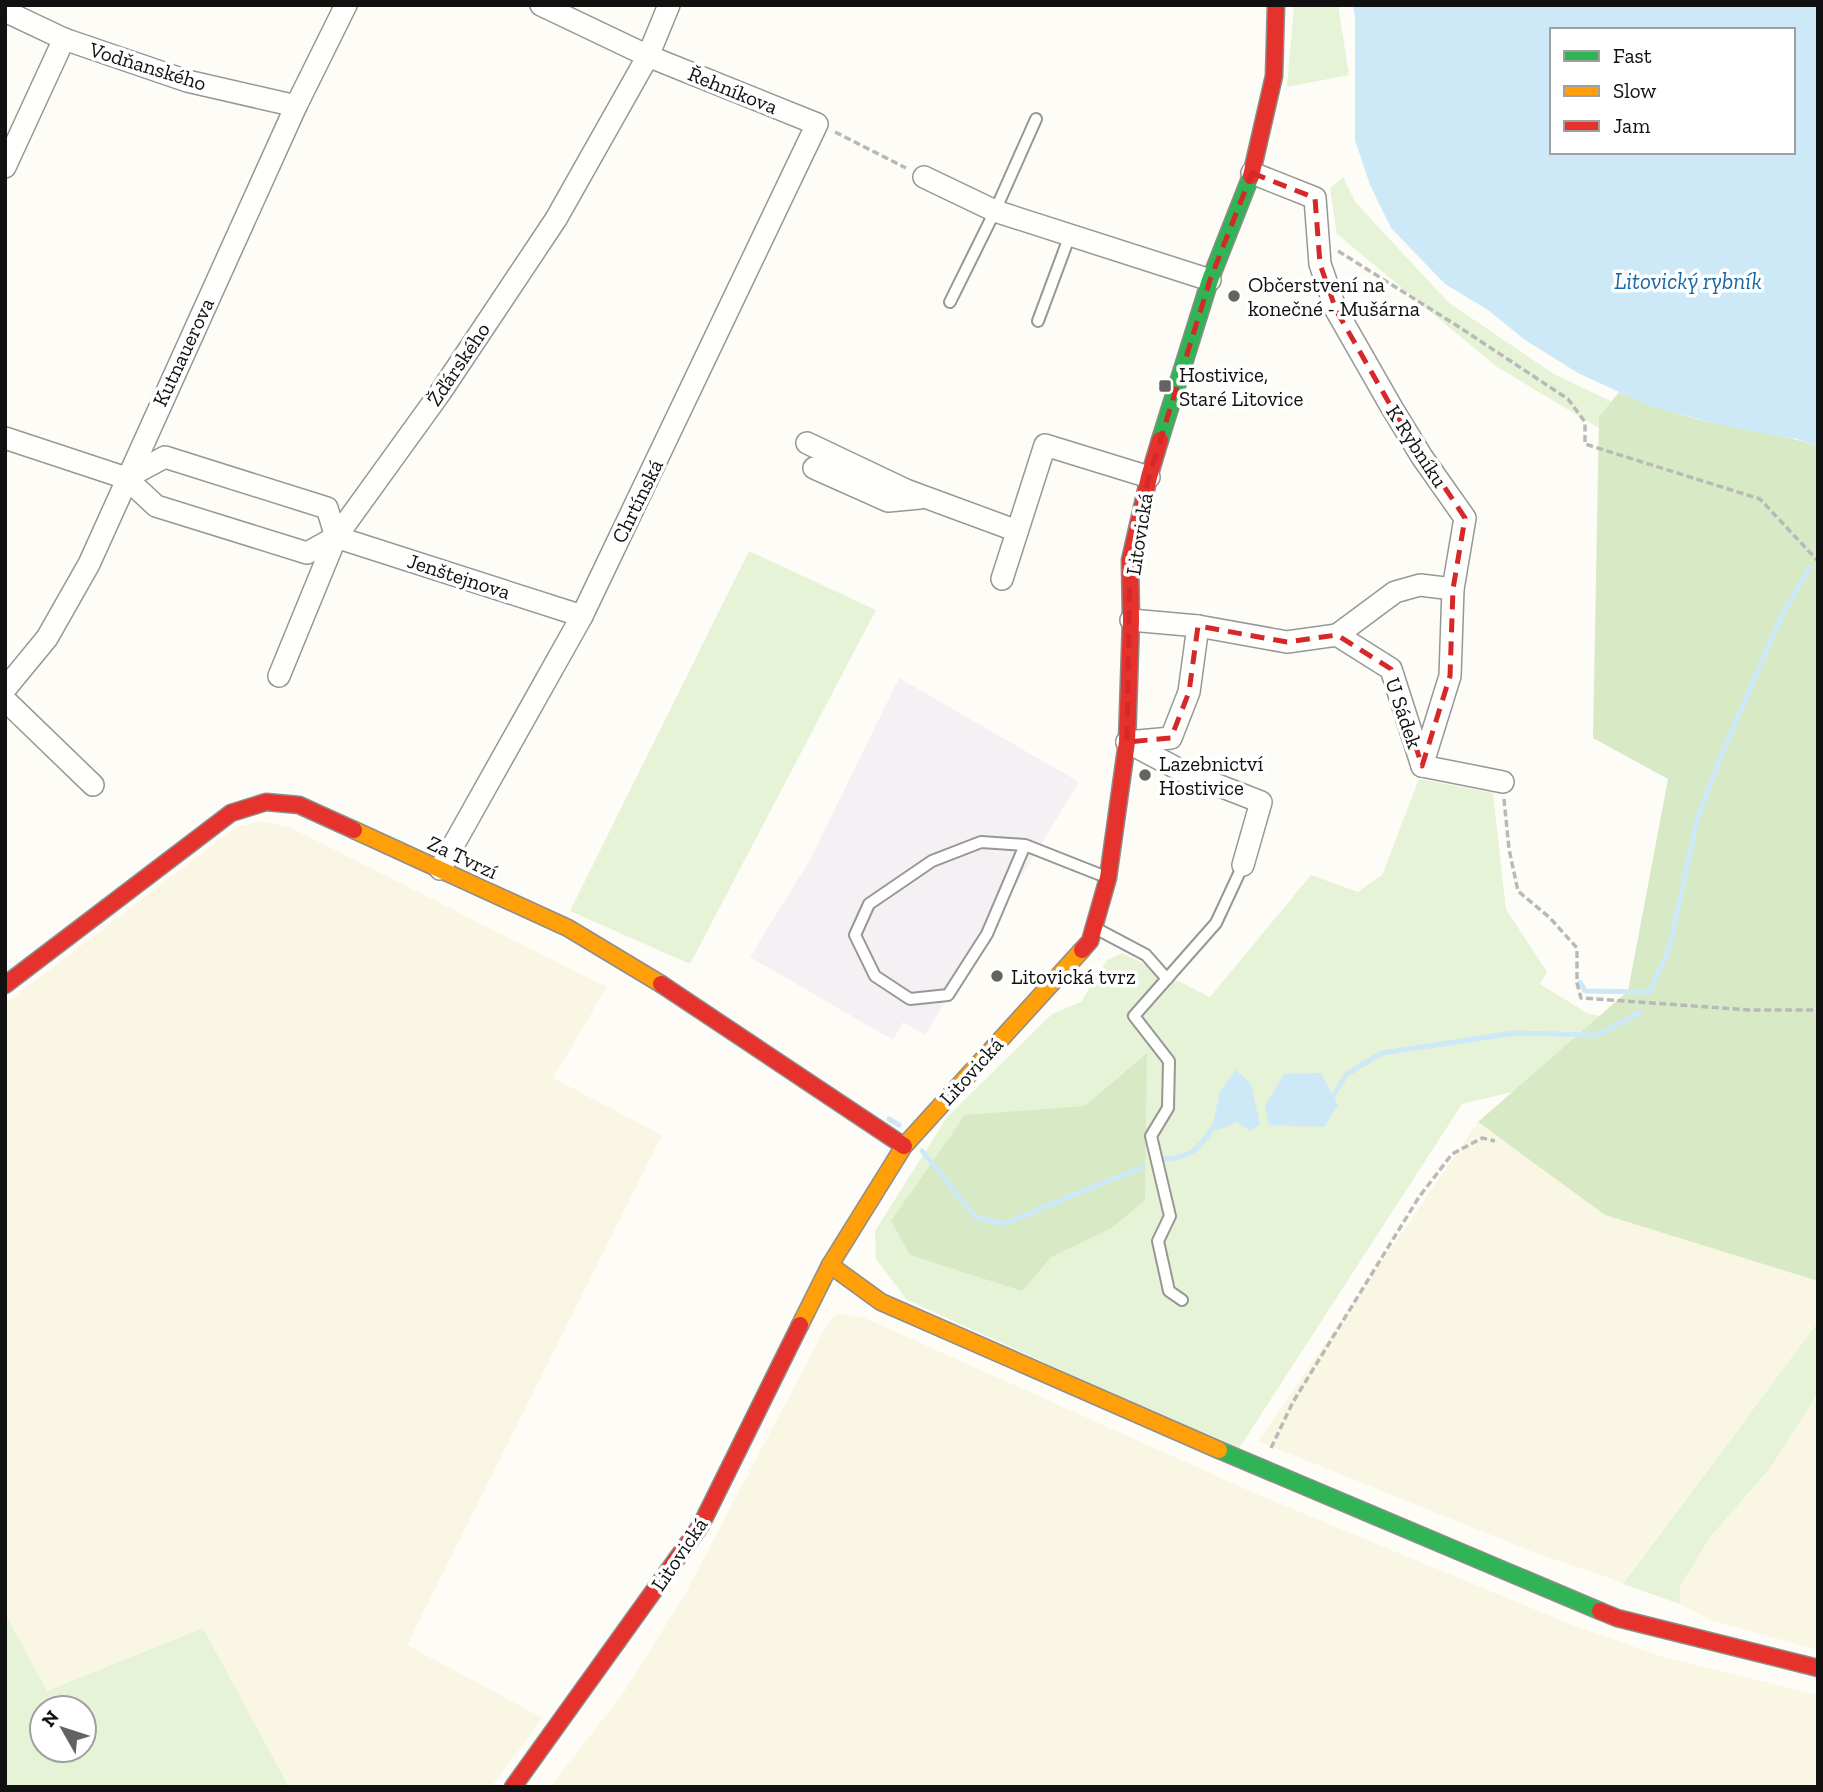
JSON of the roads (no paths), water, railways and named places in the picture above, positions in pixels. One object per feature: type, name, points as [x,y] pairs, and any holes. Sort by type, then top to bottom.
[{"type":"street","name":"Kutnauerova","points":[[5,689],[47,638],[89,564],[296,106],[346,5]]},
{"type":"street","name":"Řehníkova","points":[[541,5],[648,56],[817,124]]},
{"type":"street","name":"Žďárského","points":[[279,676],[336,537],[440,393],[556,219],[648,56],[669,5]]},
{"type":"street","name":"Litovická","points":[[513,1787],[701,1525],[830,1265],[904,1146],[1090,941],[1108,878],[1127,742],[1130,560],[1149,477],[1210,280],[1252,173],[1274,76],[1276,5]]},
{"type":"street","name":"Vodňanského","points":[[5,11],[64,39],[187,81],[296,106]]},
{"type":"street","points":[[5,167],[64,39]]},
{"type":"street","name":"Chrtínská","points":[[440,869],[582,616],[817,124]]},
{"type":"street","name":"K Rybníku","points":[[1252,173],[1315,198],[1320,264],[1336,310],[1410,438],[1465,518],[1453,589],[1450,676],[1422,766]]},
{"type":"street","points":[[924,177],[995,211],[1210,280]]},
{"type":"street","points":[[5,438],[126,478],[156,506],[307,553],[336,537],[327,508],[165,457],[126,478]]},
{"type":"street","points":[[807,443],[925,497],[1017,531]]},
{"type":"street","points":[[1002,579],[1045,445],[1149,477]]},
{"type":"street","points":[[814,468],[888,502],[925,497]]},
{"type":"street","name":"Jenštejnova","points":[[336,537],[582,616]]},
{"type":"street","points":[[1131,620],[1198,626],[1287,642],[1337,635],[1395,592],[1420,585],[1453,589]]},
{"type":"street","points":[[1127,742],[1171,738],[1189,692],[1198,626]]},
{"type":"street","name":"U Sádek","points":[[1337,635],[1391,669],[1422,766],[1503,782]]},
{"type":"street","points":[[5,700],[93,785]]},
{"type":"street","points":[[1127,742],[1184,772],[1261,802],[1243,865]]},
{"type":"street","name":"Za Tvrzí","points":[[5,985],[231,813],[266,802],[299,805],[568,928],[661,984],[904,1146]]},
{"type":"street","points":[[830,1265],[881,1302],[1261,1469],[1617,1618],[1818,1668]]},
{"type":"lane","points":[[950,302],[1036,119]]},
{"type":"lane","points":[[1038,321],[1070,236]]},
{"type":"lane","points":[[1025,845],[987,934],[948,995],[910,999],[875,976],[855,935],[869,904],[932,861],[981,842],[1025,845],[1108,878]]},
{"type":"lane","points":[[1182,1300],[1169,1291],[1158,1241],[1170,1216],[1151,1136],[1168,1108],[1169,1061],[1134,1016],[1216,923],[1243,865]]},
{"type":"lane","points":[[1094,928],[1146,955],[1167,979]]},
{"type":"water","name":"Litovický rybník","points":[[1353,5],[1818,5],[1818,447],[1797,439],[1725,426],[1653,407],[1578,373],[1525,340],[1488,310],[1445,284],[1391,228],[1370,185],[1355,140]]},
{"type":"water","points":[[1236,1070],[1251,1084],[1260,1125],[1250,1131],[1237,1122],[1219,1130],[1212,1128],[1220,1091]]},
{"type":"water","points":[[1321,1073],[1338,1105],[1324,1127],[1269,1125],[1265,1106],[1284,1074]]},
{"type":"waterway","points":[[1649,993],[1670,946],[1697,820],[1720,758],[1782,615],[1810,567]]},
{"type":"waterway","points":[[1580,982],[1585,991],[1649,992]]},
{"type":"waterway","points":[[1331,1099],[1347,1074],[1382,1053],[1515,1033],[1598,1035],[1641,1012]]},
{"type":"waterway","points":[[889,1119],[899,1125]]},
{"type":"waterway","points":[[1161,1159],[1192,1152],[1212,1128],[1217,1126]]},
{"type":"waterway","points":[[922,1151],[976,1217],[1003,1224],[1143,1167]]},
{"type":"place","name":"Občerstvení na konečné - Mušárna","points":[[1234,296]]},
{"type":"place","name":"Hostivice, Staré Litovice","points":[[1165,386]]},
{"type":"place","name":"Lazebnictví Hostivice","points":[[1145,775]]},
{"type":"place","name":"Litovická tvrz","points":[[997,976]]}]
